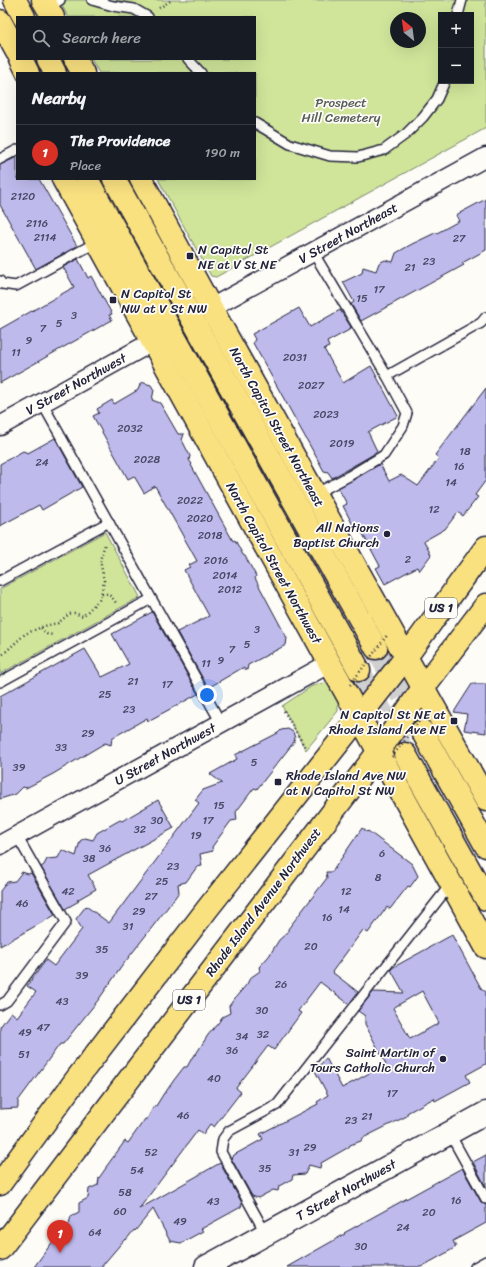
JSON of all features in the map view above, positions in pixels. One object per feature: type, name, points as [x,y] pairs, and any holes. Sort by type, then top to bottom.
[{"type":"main road","points":[[0,23],[16,50]]},
{"type":"main road","points":[[22,60],[28,72]]},
{"type":"main road","points":[[48,60],[54,72]]},
{"type":"main road","points":[[76,60],[82,72]]},
{"type":"main road","name":"North Capitol Street Northwest","points":[[64,180],[359,717],[392,754],[486,899]]},
{"type":"main road","name":"North Capitol Street Northwest","points":[[88,180],[355,677]]},
{"type":"main road","name":"North Capitol Street Northeast","points":[[115,180],[382,641]]},
{"type":"main road","name":"North Capitol Street Northeast","points":[[142,180],[211,308],[486,800]]},
{"type":"main road","name":"US 1","points":[[0,1184],[75,1081],[203,914],[406,657],[486,547]]},
{"type":"main road","name":"US 1","points":[[423,688],[486,605]]},
{"type":"main road","name":"Rhode Island Avenue Northwest","points":[[0,1249],[392,754],[423,688]]},
{"type":"main road","points":[[422,724],[486,846]]},
{"type":"main road","name":"North Capitol Street Northwest","points":[[392,754],[451,884],[486,947]]},
{"type":"street","points":[[0,23],[20,10]]},
{"type":"street","name":"V Street Northeast","points":[[211,308],[486,157]]},
{"type":"street","name":"V Street Northwest","points":[[0,426],[152,342]]},
{"type":"street","name":"U Street Northwest","points":[[0,845],[330,663]]},
{"type":"street","name":"T Street Northwest","points":[[206,1267],[486,1114]]},
{"type":"lane","points":[[92,0],[113,6],[134,9],[146,16]]},
{"type":"lane","points":[[128,0],[134,9]]},
{"type":"lane","points":[[459,12],[462,0]]},
{"type":"lane","points":[[189,60],[200,72]]},
{"type":"lane","points":[[256,124],[290,144],[330,156],[358,157],[384,150],[406,134],[423,117],[437,98],[444,84]]},
{"type":"lane","points":[[0,159],[16,151]]},
{"type":"lane","points":[[0,281],[2,284],[16,286],[97,242]]},
{"type":"lane","points":[[314,252],[407,413],[403,426],[384,455],[315,494]]},
{"type":"lane","points":[[387,376],[481,324],[486,317]]},
{"type":"lane","points":[[42,403],[221,723]]},
{"type":"lane","points":[[0,581],[109,522]]},
{"type":"lane","points":[[0,682],[151,599]]},
{"type":"lane","points":[[0,1005],[7,1001],[66,922],[17,836]]},
{"type":"lane","points":[[266,1234],[221,1152],[223,1139],[229,1131],[277,1105],[451,884]]},
{"type":"lane","points":[[450,1134],[486,1199]]},
{"type":"lane","points":[[475,1267],[486,1261]]},
{"type":"path","points":[[0,657],[25,634],[44,626],[58,623],[69,614],[74,613],[83,616],[99,600],[104,581],[100,560],[106,539]]},
{"type":"path","points":[[355,677],[382,641]]},
{"type":"path","points":[[284,711],[306,749]]},
{"type":"path","points":[[392,754],[422,724]]},
{"type":"green space","name":"Prospect Hill Cemetery","points":[[59,0],[486,0],[486,128],[216,277],[211,276],[159,180],[256,180],[256,72],[98,72],[92,60],[256,60],[256,16],[67,16]]},
{"type":"green space","points":[[105,532],[140,597],[0,674],[0,589]]},
{"type":"green space","points":[[324,683],[330,685],[338,698],[338,711],[306,750],[282,706],[312,686]]},
{"type":"building","points":[[16,157],[16,180],[40,180],[77,246],[36,269],[0,205],[0,165]]},
{"type":"building","points":[[486,199],[486,250],[462,263],[464,265],[361,321],[351,304],[354,302],[343,282],[362,273],[363,267],[376,271],[379,263],[385,260],[393,262],[396,253],[459,221],[456,215]]},
{"type":"building","points":[[78,259],[88,278],[91,276],[112,314],[109,315],[112,320],[0,383],[0,329],[74,287],[63,267]]},
{"type":"building","points":[[299,308],[310,327],[340,310],[351,329],[327,342],[329,347],[324,349],[343,383],[371,366],[398,416],[368,432],[377,451],[374,454],[332,478],[328,472],[324,471],[253,343],[255,339],[252,334]]},
{"type":"building","points":[[141,382],[151,385],[154,390],[152,400],[160,403],[178,434],[184,434],[182,440],[190,456],[189,460],[192,464],[191,465],[233,541],[235,540],[245,556],[287,638],[286,645],[248,665],[247,670],[242,668],[208,688],[177,632],[209,616],[184,570],[190,567],[189,565],[197,561],[155,486],[144,493],[134,476],[128,479],[93,416],[99,413],[97,409],[112,400],[114,404],[138,390]]},
{"type":"building","points":[[486,388],[486,480],[475,495],[478,497],[463,516],[458,512],[445,529],[424,541],[431,555],[419,571],[417,567],[385,584],[376,568],[380,566],[358,525],[354,527],[343,506],[347,504],[338,488],[380,464],[389,481],[401,475],[418,486],[439,458],[435,455]]},
{"type":"building","points":[[55,438],[82,487],[42,510],[39,505],[0,526],[0,464],[23,451],[28,453]]},
{"type":"building","points":[[152,612],[198,694],[148,721],[147,718],[112,738],[111,745],[105,743],[53,774],[26,788],[23,787],[16,794],[0,799],[0,696],[85,649],[102,677],[129,664],[112,634]]},
{"type":"building","points":[[472,684],[486,684],[486,733],[464,730],[467,714],[454,712]]},
{"type":"building","points":[[288,729],[293,732],[295,738],[294,742],[257,789],[254,788],[236,812],[237,820],[231,821],[212,847],[213,851],[200,854],[202,866],[197,867],[186,882],[178,884],[179,892],[122,966],[99,999],[63,1044],[60,1044],[18,1101],[18,1108],[0,1109],[0,1027],[11,1012],[17,1017],[36,992],[27,986],[46,960],[54,966],[82,929],[76,919],[86,906],[109,923],[199,803],[195,800],[203,790],[222,783],[210,774],[237,759],[235,755],[278,733],[281,730]]},
{"type":"building","points":[[158,800],[174,828],[88,875],[96,889],[65,909],[41,867],[47,859],[58,858],[62,850],[76,856],[80,841],[85,838],[93,840],[97,833],[120,820],[122,821]]},
{"type":"building","points":[[362,828],[412,864],[418,876],[390,909],[387,907],[368,933],[363,930],[332,972],[358,992],[349,1004],[320,982],[298,1011],[301,1013],[274,1050],[268,1046],[236,1088],[241,1092],[214,1127],[210,1124],[203,1134],[198,1130],[139,1209],[220,1163],[242,1203],[241,1207],[201,1229],[203,1231],[181,1243],[170,1241],[153,1209],[135,1231],[134,1230],[126,1240],[125,1239],[101,1267],[34,1267],[59,1233],[60,1229],[69,1224],[71,1216],[79,1212],[79,1203],[88,1198],[89,1189],[98,1185],[99,1178],[125,1141],[128,1143],[145,1119],[147,1119],[154,1106],[156,1106],[184,1067],[187,1067],[193,1056],[196,1054],[222,1017],[230,1013],[229,1006],[250,978],[260,971],[259,967],[269,956],[279,940],[288,932],[288,929],[327,878],[326,872],[332,872]]},
{"type":"building","points":[[22,872],[28,874],[31,873],[55,915],[0,946],[0,891],[7,882],[15,881]]},
{"type":"building","points":[[452,935],[481,988],[486,992],[486,1064],[466,1075],[470,1082],[435,1101],[434,1098],[407,1113],[407,1116],[363,1138],[361,1141],[350,1145],[321,1163],[320,1168],[309,1165],[305,1174],[293,1175],[292,1179],[279,1186],[278,1191],[273,1190],[258,1198],[252,1196],[231,1158],[232,1156],[263,1139],[260,1134],[318,1104],[317,1102],[328,1095],[315,1071],[326,1058],[342,1088],[386,1064],[365,1024],[365,1016],[358,1011],[373,992],[404,993],[391,970],[392,968]],"holes":[[[422,991],[439,1023],[410,1039],[393,1008]]]},
{"type":"building","points":[[486,1155],[486,1187],[473,1162]]},
{"type":"building","points":[[462,1168],[481,1202],[486,1205],[486,1223],[453,1241],[456,1247],[446,1253],[421,1267],[287,1267],[345,1234],[344,1233]]},
{"type":"tunnel","points":[[376,648],[422,731]]},
{"type":"tunnel","points":[[359,670],[405,754]]},
{"type":"place","name":"N Capitol St NE at V St NE","points":[[190,256]]},
{"type":"place","name":"N Capitol St NW at V St NW","points":[[113,300]]},
{"type":"place","name":"All Nations Baptist Church","points":[[387,534]]},
{"type":"place","name":"N Capitol St NE at Rhode Island Ave NE","points":[[454,721]]},
{"type":"place","name":"Rhode Island Ave NW at N Capitol St NW","points":[[278,782]]},
{"type":"place","name":"Saint Martin of Tours Catholic Church","points":[[443,1059]]},
{"type":"place","name":"The Providence","points":[[60,1253]]}]
